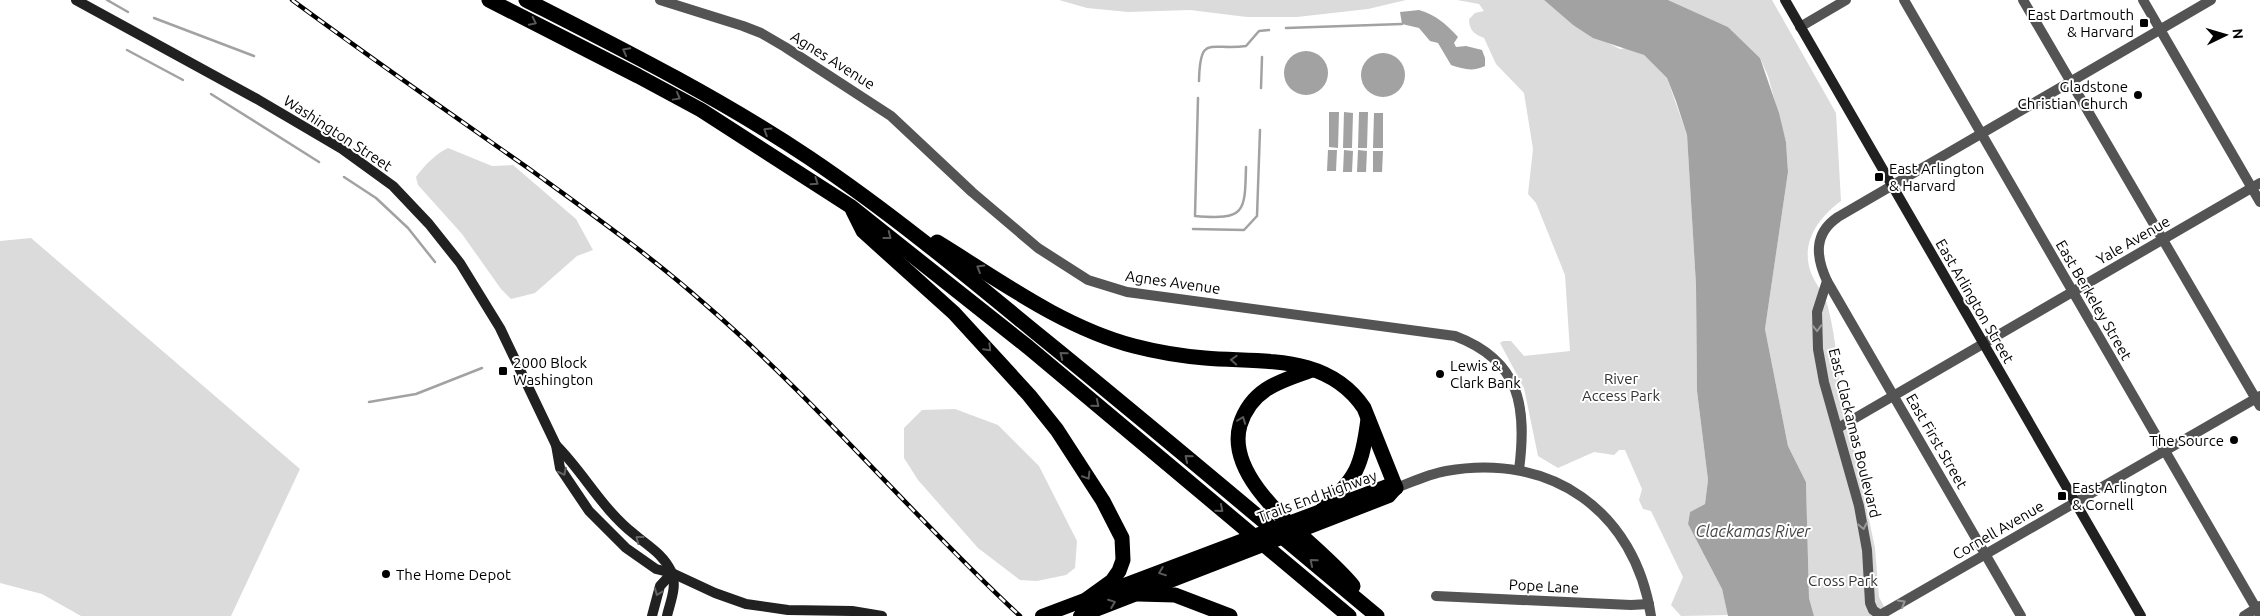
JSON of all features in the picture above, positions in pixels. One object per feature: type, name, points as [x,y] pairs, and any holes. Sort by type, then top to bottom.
[{"type":"highway","points":[[489,0],[701,110],[850,206],[1028,347],[1348,616]]},
{"type":"highway","points":[[526,0],[716,100],[808,157],[871,202],[950,262],[1095,380],[1378,616]]},
{"type":"highway","points":[[871,202],[1048,310],[1117,341],[1175,354],[1205,358],[1283,362],[1336,379],[1356,396],[1368,418],[1396,488]]},
{"type":"highway","points":[[850,206],[863,231],[954,313],[1029,395],[1057,430],[1103,502],[1122,538],[1123,560],[1119,571],[1112,581],[1083,608]]},
{"type":"highway","points":[[1312,370],[1276,382],[1255,397],[1246,411],[1239,429],[1240,458],[1252,483],[1348,579],[1378,616]]},
{"type":"highway","points":[[1327,514],[1357,470],[1364,451],[1368,418]]},
{"type":"highway","name":"Trails End Highway","points":[[1083,608],[1327,514],[1387,486],[1396,488]]},
{"type":"highway","name":"Trails End Highway","points":[[1042,616],[1138,594],[1212,559]]},
{"type":"highway","points":[[1138,594],[1175,595],[1230,616]]},
{"type":"main road","name":"Washington Street","points":[[76,0],[172,54],[228,82],[342,149],[393,186],[430,224],[460,263],[500,328],[556,445],[560,468],[589,512],[626,548],[656,569],[672,573],[715,593],[763,607],[810,612],[852,611],[882,616]]},
{"type":"main road","name":"East Arlington Street","points":[[1784,0],[2140,616]]},
{"type":"main road","name":"Washington Street","points":[[556,445],[573,462],[604,505],[632,533],[662,556],[672,573]]},
{"type":"main road","points":[[652,616],[660,586],[672,573]]},
{"type":"main road","points":[[667,616],[674,593],[672,573]]},
{"type":"street","name":"Agnes Avenue","points":[[660,0],[761,33],[870,101],[890,116],[974,193],[1038,248],[1088,280],[1127,292],[1446,334],[1474,344],[1486,351],[1502,366],[1516,391],[1523,429],[1519,470]]},
{"type":"street","points":[[1800,27],[1846,0]]},
{"type":"street","name":"East Berkeley Street","points":[[1904,0],[2164,451],[2259,610]]},
{"type":"street","points":[[2024,0],[2163,240],[2259,400]]},
{"type":"street","points":[[2143,0],[2256,186],[2260,202]]},
{"type":"street","points":[[1827,281],[1818,257],[1825,227],[1838,217],[2211,0]]},
{"type":"street","name":"Yale Avenue","points":[[1838,428],[2256,186]]},
{"type":"street","name":"East First Street","points":[[1827,281],[2021,616]]},
{"type":"street","name":"East Clackamas Boulevard","points":[[1827,281],[1817,312],[1818,349],[1824,382],[1863,525],[1870,603],[1873,610],[1882,615]]},
{"type":"street","name":"Cornell Avenue","points":[[1882,615],[2164,451],[2259,400]]},
{"type":"street","points":[[1396,488],[1452,470],[1483,467],[1519,470],[1548,478],[1566,487],[1594,507],[1606,519],[1631,553],[1641,576],[1651,616]]},
{"type":"street","name":"Pope Lane","points":[[1436,596],[1631,605],[1649,604]]},
{"type":"street","points":[[2244,616],[2259,610]]},
{"type":"green space","points":[[1059,0],[1406,0],[1368,9],[1297,17],[1247,17],[1190,10],[1128,12],[1087,8]]},
{"type":"green space","name":"River Access Park","points":[[1457,0],[1544,0],[1573,25],[1620,49],[1626,48],[1644,55],[1667,78],[1687,135],[1696,285],[1697,391],[1708,480],[1705,504],[1690,512],[1688,524],[1722,589],[1728,615],[1681,616],[1671,605],[1683,577],[1651,511],[1643,509],[1639,500],[1642,489],[1625,450],[1619,450],[1614,455],[1594,452],[1558,468],[1538,456],[1524,388],[1500,343],[1511,341],[1524,356],[1570,351],[1565,275],[1536,203],[1528,194],[1533,149],[1524,93],[1496,64],[1484,38],[1471,29],[1469,19],[1475,13],[1484,11],[1479,4]]},
{"type":"green space","name":"Cross Park","points":[[1668,0],[1772,0],[1836,113],[1841,201],[1825,215],[1813,232],[1808,251],[1808,262],[1811,273],[1828,307],[1836,348],[1844,417],[1850,429],[1875,548],[1879,597],[1889,616],[1814,616],[1809,598],[1806,482],[1788,446],[1765,329],[1788,172],[1786,142],[1768,76],[1760,58],[1728,27]]},
{"type":"green space","points":[[448,148],[492,166],[513,165],[576,219],[593,250],[577,256],[535,293],[511,299],[501,289],[462,234],[418,185],[416,177],[419,173],[434,157]]},
{"type":"green space","points":[[31,238],[300,469],[231,616],[81,616],[42,594],[0,583],[0,241]]},
{"type":"green space","points":[[955,409],[998,425],[1039,466],[1077,541],[1075,568],[1066,575],[1037,581],[1020,580],[978,548],[918,480],[904,458],[904,428],[922,410]]},
{"type":"water","name":"Clackamas River","points":[[1544,0],[1668,0],[1728,27],[1760,58],[1779,113],[1786,142],[1788,172],[1765,329],[1788,446],[1806,482],[1809,598],[1814,616],[1728,616],[1722,589],[1688,524],[1690,512],[1705,504],[1708,480],[1697,391],[1696,285],[1687,135],[1667,78],[1644,55],[1593,38],[1573,25]]},
{"type":"water","points":[[1419,10],[1436,17],[1454,32],[1458,37],[1454,43],[1456,47],[1466,46],[1482,50],[1485,66],[1464,69],[1451,65],[1438,43],[1430,41],[1419,28],[1402,24],[1400,12]]},
{"type":"water","points":[[1310,51],[1322,57],[1327,65],[1327,81],[1322,89],[1314,94],[1302,95],[1290,89],[1285,81],[1284,69],[1290,57],[1298,52]]},
{"type":"water","points":[[1379,53],[1387,53],[1399,59],[1405,75],[1399,91],[1387,97],[1379,97],[1367,91],[1361,79],[1361,71],[1367,59]]},
{"type":"water","points":[[1329,112],[1339,112],[1338,148],[1329,147]]},
{"type":"water","points":[[1344,112],[1353,113],[1352,148],[1343,148]]},
{"type":"water","points":[[1359,112],[1368,112],[1367,148],[1358,148]]},
{"type":"water","points":[[1374,113],[1383,113],[1383,148],[1373,148]]},
{"type":"water","points":[[1328,150],[1337,150],[1336,171],[1327,171]]},
{"type":"water","points":[[1344,150],[1353,151],[1352,172],[1343,172]]},
{"type":"water","points":[[1358,150],[1367,151],[1366,172],[1357,172]]},
{"type":"water","points":[[1373,151],[1383,151],[1382,172],[1373,172]]},
{"type":"waterway","points":[[107,0],[128,12]]},
{"type":"waterway","points":[[154,18],[254,56]]},
{"type":"waterway","points":[[1286,28],[1402,24]]},
{"type":"waterway","points":[[1199,81],[1202,56],[1209,47],[1246,46],[1259,31],[1269,30]]},
{"type":"waterway","points":[[127,50],[183,80]]},
{"type":"waterway","points":[[1261,88],[1262,57]]},
{"type":"waterway","points":[[211,94],[319,162]]},
{"type":"waterway","points":[[1198,98],[1195,216],[1224,217],[1239,210],[1245,195],[1246,167]]},
{"type":"waterway","points":[[1193,229],[1244,230],[1257,216],[1260,130]]},
{"type":"waterway","points":[[344,177],[376,198],[408,228],[435,262]]},
{"type":"waterway","points":[[369,402],[416,394],[482,368]]},
{"type":"railway","points":[[292,0],[579,205],[686,287],[787,380],[941,539],[1020,616]]},
{"type":"place","name":"East Dartmouth & Harvard","points":[[2144,23]]},
{"type":"place","name":"Gladstone Christian Church","points":[[2138,95]]},
{"type":"place","name":"East Arlington & Harvard","points":[[1879,177]]},
{"type":"place","name":"2000 Block Washington","points":[[503,371]]},
{"type":"place","name":"Lewis & Clark Bank","points":[[1440,374]]},
{"type":"place","name":"The Source","points":[[2234,440]]},
{"type":"place","name":"East Arlington & Cornell","points":[[2062,496]]},
{"type":"place","name":"The Home Depot","points":[[386,574]]}]
